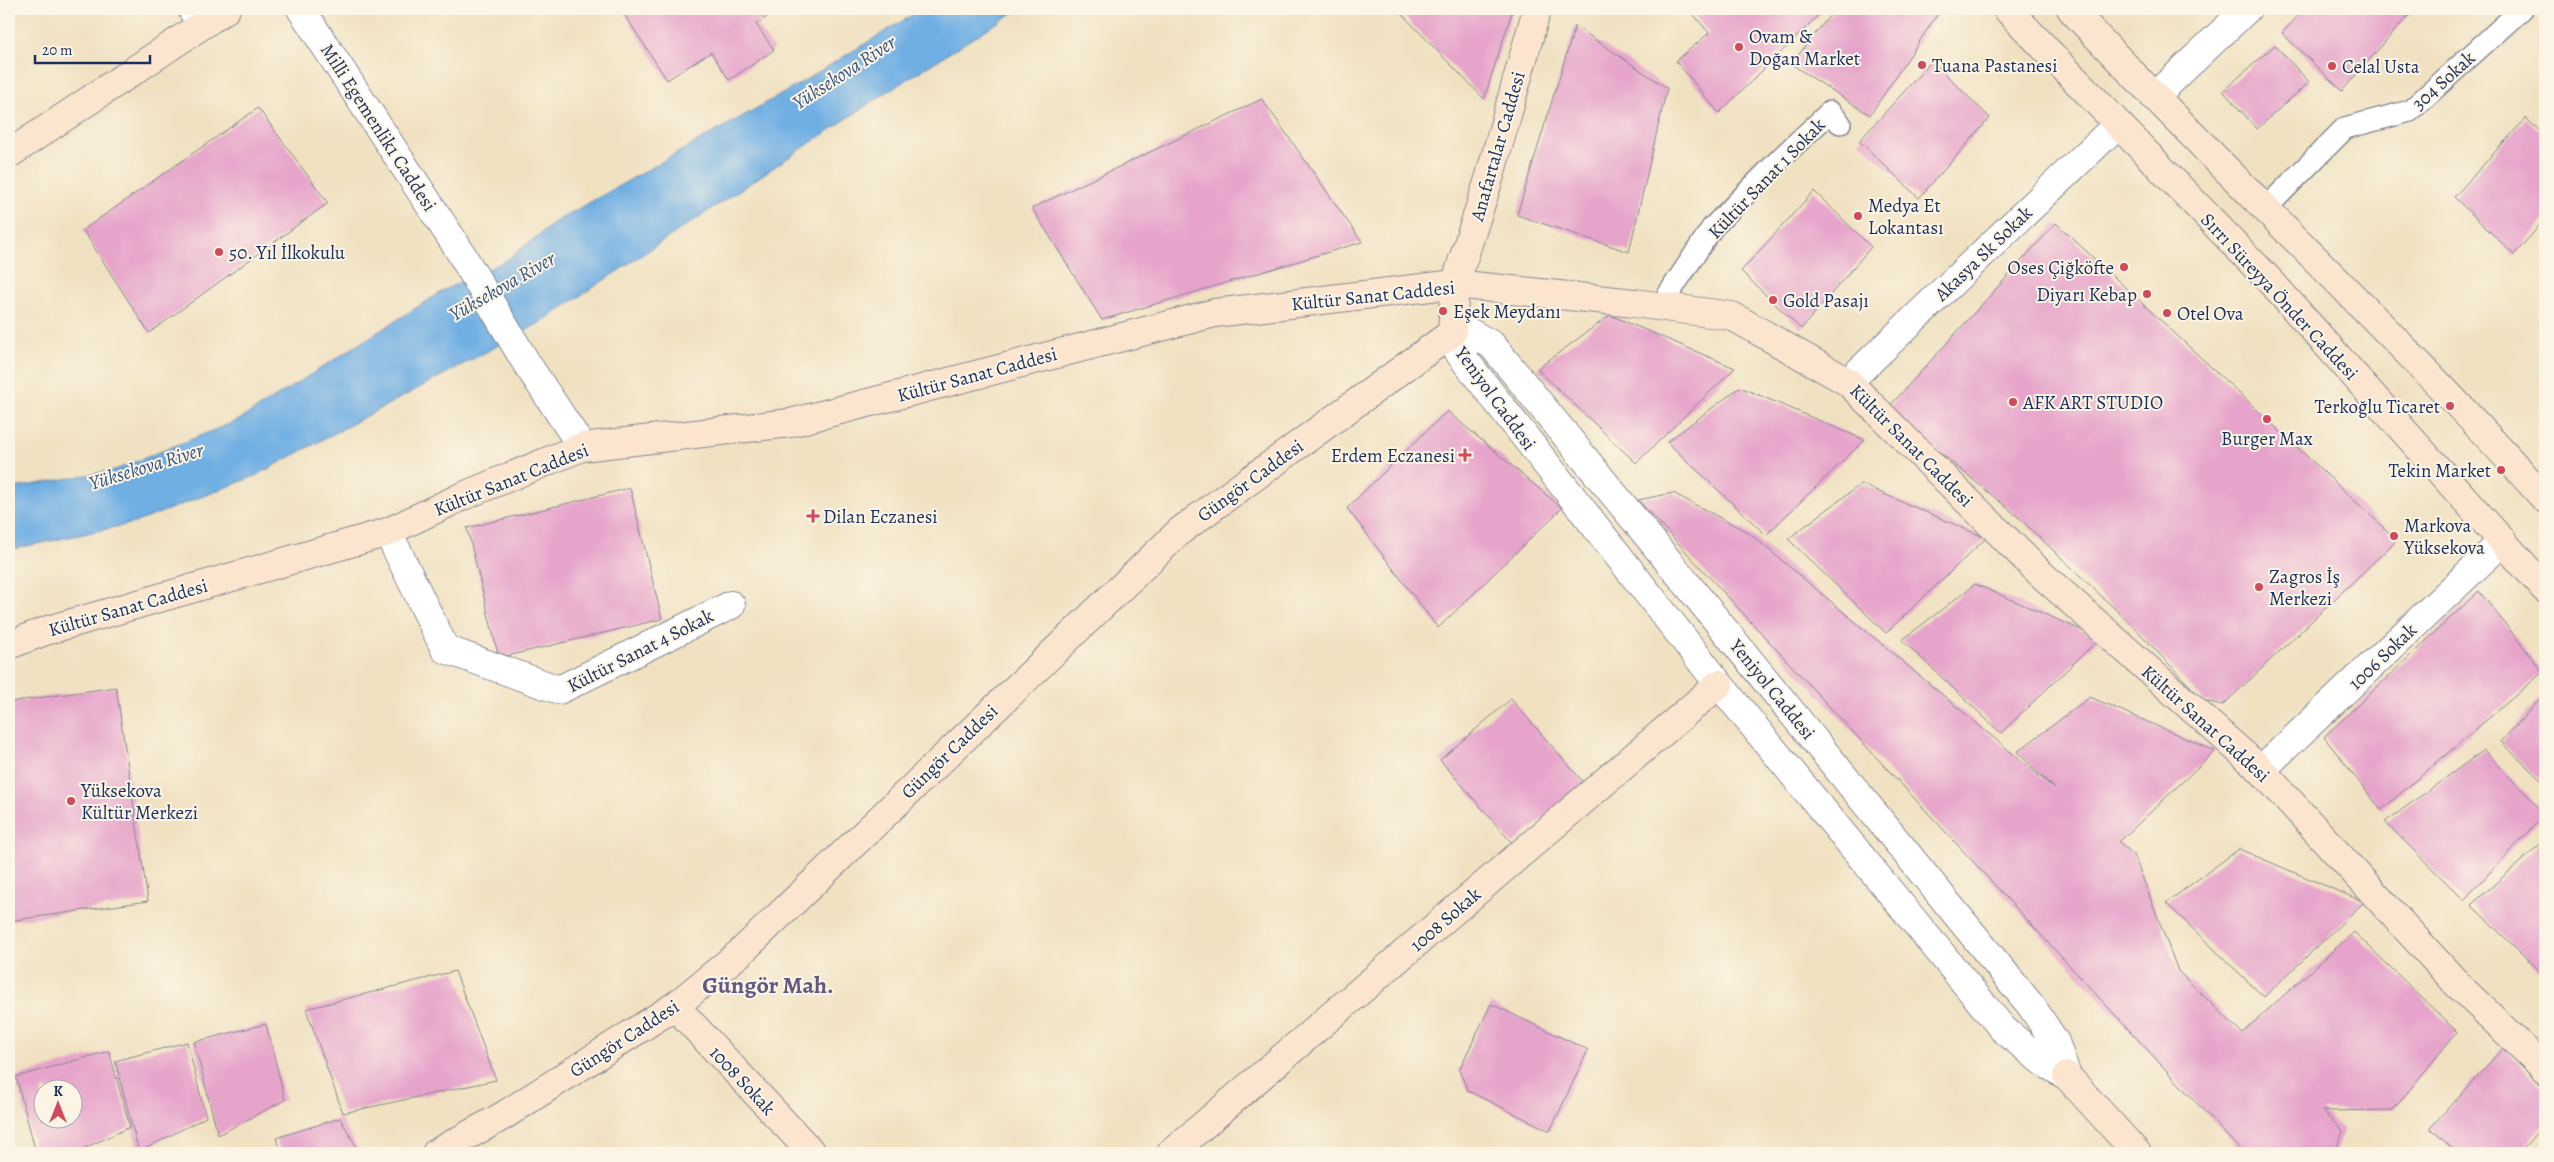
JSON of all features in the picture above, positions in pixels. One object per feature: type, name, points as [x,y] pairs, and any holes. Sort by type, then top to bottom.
[{"type":"street","points":[[9,154],[196,17],[226,9]]},
{"type":"street","name":"Milli Egemenlik1 Caddesi","points":[[301,9],[456,245],[527,364],[582,447]]},
{"type":"street","name":"Anafartalar Caddesi","points":[[1455,284],[1489,179],[1537,9]]},
{"type":"street","name":"Sırrı Süreyya Önder Caddesi","points":[[2006,9],[2270,281],[2545,590]]},
{"type":"street","points":[[2071,9],[2154,97],[2265,209],[2315,256],[2543,493]]},
{"type":"street","points":[[2154,97],[2247,9]]},
{"type":"street","name":"Akasya Sk Sokak","points":[[1848,382],[2117,125]]},
{"type":"street","name":"Kültür Sanat Caddesi","points":[[9,645],[48,630],[388,532],[461,496],[582,447],[790,423],[1215,313],[1455,284],[1660,306],[1732,316],[1848,382],[2041,574],[2261,770],[2458,985],[2545,1069]]},
{"type":"street","name":"Yeniyol Caddesi","points":[[1455,284],[1452,333],[1456,349],[1471,369],[1720,684],[2003,1028],[2043,1062],[2067,1076],[2137,1153]]},
{"type":"street","name":"Yeniyol Caddesi","points":[[1452,333],[1467,331],[1492,345],[2032,1007],[2055,1042],[2067,1076]]},
{"type":"street","name":"Güngör Caddesi","points":[[436,1153],[503,1116],[675,1006],[741,952],[1180,531],[1452,333]]},
{"type":"street","name":"Kültür Sanat 4 Sokak","points":[[388,532],[445,649],[560,690],[731,605]]},
{"type":"street","name":"1006 Sokak","points":[[2261,770],[2503,541]]},
{"type":"street","name":"1008 Sokak","points":[[1171,1153],[1720,684]]},
{"type":"street","name":"1008 Sokak","points":[[675,1006],[812,1153]]},
{"type":"lane","name":"304 Sokak","points":[[2265,209],[2345,128],[2410,111],[2522,9]]},
{"type":"lane","name":"Kültür Sanat 1 Sokak","points":[[1660,306],[1712,228],[1783,156],[1830,112],[1840,124]]},
{"type":"water","name":"Yüksekova River","points":[[922,9],[1019,9],[887,92],[538,324],[255,476],[134,523],[9,550],[9,489],[115,470],[239,420],[446,289],[507,260],[555,222],[789,90]]},
{"type":"building","points":[[621,9],[779,9],[756,24],[774,50],[729,80],[711,52],[667,80]]},
{"type":"building","points":[[1397,9],[1513,9],[1484,99]]},
{"type":"building","name":"Ovam & Doğan Market","points":[[1689,9],[1825,9],[1719,113],[1676,61],[1709,33]]},
{"type":"building","points":[[1835,9],[1941,9],[1870,115],[1791,64]]},
{"type":"building","points":[[2304,9],[2413,10],[2342,91],[2282,33]]},
{"type":"building","points":[[1575,26],[1667,88],[1629,252],[1517,215]]},
{"type":"building","points":[[2275,45],[2309,82],[2257,129],[2223,91]]},
{"type":"building","points":[[1932,61],[1990,118],[1919,198],[1859,141]]},
{"type":"building","points":[[1262,99],[1362,242],[1102,320],[1032,208]]},
{"type":"building","points":[[258,108],[328,203],[149,333],[83,230]]},
{"type":"building","points":[[2526,118],[2545,136],[2545,219],[2514,255],[2454,197]]},
{"type":"building","points":[[1814,191],[1871,247],[1801,329],[1741,271]]},
{"type":"building","points":[[2056,223],[2397,540],[2223,705],[2204,701],[2134,627],[2016,515],[1887,409]]},
{"type":"building","points":[[1610,315],[1735,368],[1636,463],[1537,369]]},
{"type":"building","points":[[2545,316],[2545,328],[2539,322]]},
{"type":"building","points":[[1740,387],[1865,440],[1766,535],[1667,442]]},
{"type":"building","points":[[1447,411],[1562,508],[1438,628],[1347,508]]},
{"type":"building","points":[[1861,484],[1986,538],[1886,633],[1788,539]]},
{"type":"building","points":[[630,488],[662,619],[499,658],[467,528]]},
{"type":"building","points":[[1673,493],[1749,533],[2055,789],[2017,752],[2090,697],[2215,751],[2119,842],[2134,855],[2178,971],[2242,1033],[2354,932],[2457,1032],[2393,1110],[2322,1111],[2343,1131],[2335,1153],[2243,1153],[1638,500]]},
{"type":"building","points":[[1975,584],[2100,638],[2001,733],[1902,640]]},
{"type":"building","points":[[2479,591],[2543,672],[2381,810],[2324,737]]},
{"type":"building","name":"Yüksekova Kültür Merkezi","points":[[116,687],[148,901],[9,921],[9,702]]},
{"type":"building","points":[[2545,693],[2545,784],[2501,742]]},
{"type":"building","points":[[1511,699],[1584,783],[1513,844],[1440,760]]},
{"type":"building","points":[[2484,750],[2545,814],[2464,900],[2385,822]]},
{"type":"building","points":[[2545,840],[2545,976],[2471,905]]},
{"type":"building","points":[[2239,849],[2364,902],[2264,997],[2166,903]]},
{"type":"building","points":[[455,971],[496,1080],[343,1113],[306,1009]]},
{"type":"building","points":[[1491,1004],[1588,1050],[1550,1131],[1468,1091],[1459,1070]]},
{"type":"building","points":[[266,1024],[285,1100],[218,1135],[194,1042]]},
{"type":"building","points":[[187,1042],[206,1117],[139,1152],[115,1061]]},
{"type":"building","points":[[2503,1048],[2545,1089],[2545,1123],[2519,1153],[2457,1153],[2430,1128]]},
{"type":"building","points":[[109,1051],[130,1127],[74,1153],[36,1153],[16,1077]]},
{"type":"building","points":[[340,1118],[360,1153],[281,1153],[276,1138]]},
{"type":"building","points":[[2545,1145],[2545,1153],[2537,1153]]},
{"type":"place","name":"Ovam & Doğan Market","points":[[1739,47]]},
{"type":"place","name":"Tuana Pastanesi","points":[[1922,65]]},
{"type":"place","name":"Celal Usta","points":[[2332,66]]},
{"type":"place","name":"Medya Et Lokantası","points":[[1858,216]]},
{"type":"place","name":"50. Yıl İlkokulu","points":[[219,252]]},
{"type":"place","name":"Oses Çiğköfte","points":[[2124,267]]},
{"type":"place","name":"Diyarı Kebap","points":[[2147,294]]},
{"type":"place","name":"Gold Pasajı","points":[[1773,300]]},
{"type":"place","name":"Eşek Meydanı","points":[[1443,311]]},
{"type":"place","name":"Otel Ova","points":[[2167,313]]},
{"type":"place","name":"AFK ART STUDIO","points":[[2013,402]]},
{"type":"place","name":"Terkoğlu Ticaret","points":[[2450,406]]},
{"type":"place","name":"Burger Max","points":[[2267,419]]},
{"type":"place","name":"Erdem Eczanesi","points":[[1465,455]]},
{"type":"place","name":"Tekin Market","points":[[2501,470]]},
{"type":"place","name":"Dilan Eczanesi","points":[[813,516]]},
{"type":"place","name":"Markova Yüksekova","points":[[2394,536]]},
{"type":"place","name":"Zagros İş Merkezi","points":[[2259,587]]},
{"type":"place","name":"Yüksekova Kültür Merkezi","points":[[71,801]]},
{"type":"district","name":"Güngör Mah.","points":[[768,985]]}]
